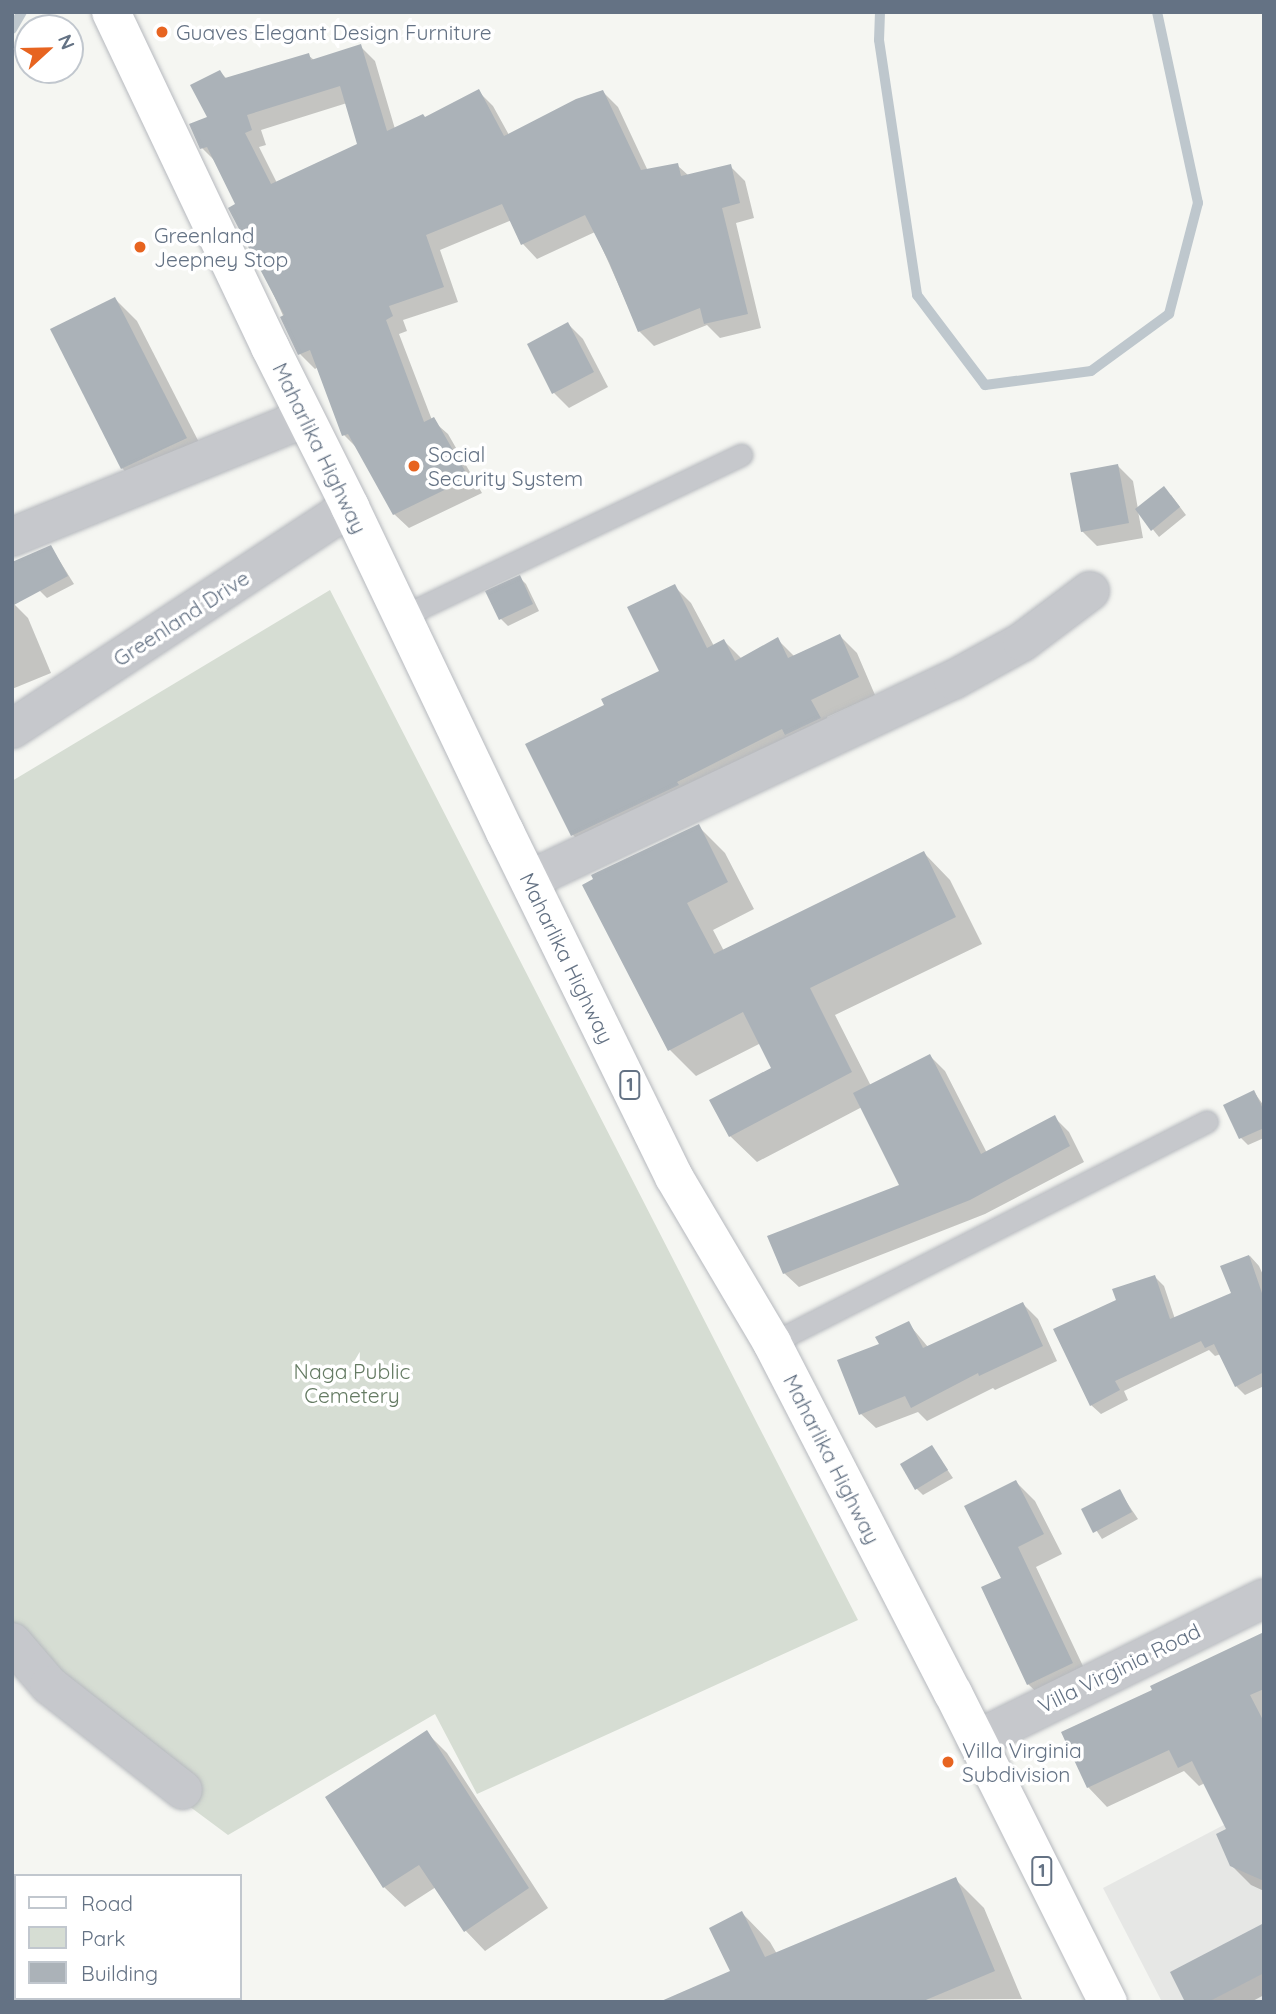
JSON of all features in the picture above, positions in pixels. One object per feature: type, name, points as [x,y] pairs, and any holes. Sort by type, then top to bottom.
[{"type":"main road","name":"Maharlika Highway","points":[[111,12],[304,418],[350,506],[401,617],[674,1177],[772,1343],[1108,2002]]},
{"type":"street","points":[[12,537],[304,418]]},
{"type":"street","name":"Greenland Drive","points":[[12,729],[350,506]]},
{"type":"street","points":[[529,880],[953,680],[1022,642],[1090,592]]},
{"type":"street","name":"Villa Virginia Road","points":[[976,1740],[1264,1598]]},
{"type":"street","points":[[12,1642],[48,1685],[183,1790]]},
{"type":"lane","points":[[401,617],[741,455]]},
{"type":"lane","points":[[772,1343],[1207,1121]]},
{"type":"shaded area","points":[[1264,1804],[1264,2002],[1162,2002],[1103,1888]]},
{"type":"green space","name":"Naga Public Cemetery","points":[[330,590],[858,1620],[477,1794],[435,1714],[228,1835],[65,1714],[12,1642],[12,781]]},
{"type":"building","points":[[361,44],[387,131],[423,114],[425,117],[479,89],[504,136],[576,99],[603,90],[641,170],[678,163],[681,176],[731,164],[740,203],[722,208],[748,314],[704,324],[700,308],[638,332],[609,262],[585,215],[521,245],[502,204],[426,235],[444,287],[389,306],[393,316],[386,320],[424,422],[434,417],[469,478],[393,515],[348,434],[342,436],[310,350],[298,355],[280,317],[284,315],[228,208],[235,204],[207,147],[200,149],[189,124],[207,117],[190,85],[220,70],[225,78],[309,53],[311,60]],"holes":[[[340,86],[357,144],[271,184],[245,133],[252,130],[247,115]]]},
{"type":"building","points":[[115,297],[187,438],[121,469],[50,329]]},
{"type":"building","points":[[568,322],[594,372],[552,394],[527,344]]},
{"type":"building","points":[[1118,464],[1129,523],[1081,532],[1070,473]]},
{"type":"building","points":[[1164,486],[1180,507],[1151,531],[1135,509]]},
{"type":"building","points":[[51,545],[68,576],[12,606],[12,562]]},
{"type":"building","points":[[520,575],[533,604],[499,620],[485,591]]},
{"type":"building","points":[[675,584],[707,648],[724,639],[735,661],[778,637],[788,658],[840,634],[859,677],[811,700],[821,718],[785,735],[782,729],[677,782],[679,785],[571,836],[525,744],[604,705],[601,699],[659,671],[627,607]]},
{"type":"building","points":[[699,824],[728,882],[687,903],[714,954],[924,851],[956,917],[810,988],[852,1072],[729,1137],[709,1100],[771,1068],[743,1012],[668,1051],[582,885],[593,879],[591,875]]},
{"type":"building","points":[[930,1054],[981,1154],[1055,1115],[1070,1146],[970,1200],[783,1274],[767,1236],[899,1185],[853,1093]]},
{"type":"building","points":[[1254,1090],[1264,1111],[1264,1128],[1239,1139],[1223,1105]]},
{"type":"building","points":[[1249,1255],[1264,1299],[1264,1372],[1235,1387],[1214,1344],[1205,1348],[1201,1341],[1115,1381],[1120,1390],[1090,1406],[1053,1329],[1116,1300],[1112,1289],[1155,1275],[1170,1319],[1231,1293],[1220,1266]]},
{"type":"building","points":[[1023,1302],[1043,1346],[979,1376],[978,1373],[911,1408],[905,1396],[859,1415],[837,1360],[879,1344],[875,1337],[909,1321],[923,1348]]},
{"type":"building","points":[[932,1445],[948,1470],[915,1490],[900,1464]]},
{"type":"building","points":[[1016,1480],[1044,1534],[1018,1547],[1073,1663],[1027,1685],[981,1587],[1001,1578],[964,1506]]},
{"type":"building","points":[[1120,1489],[1132,1512],[1093,1533],[1081,1509]]},
{"type":"building","points":[[1264,1632],[1264,1689],[1250,1695],[1264,1722],[1264,1881],[1230,1866],[1216,1834],[1226,1829],[1192,1761],[1178,1768],[1169,1750],[1087,1788],[1061,1732],[1152,1690],[1150,1686]]},
{"type":"building","points":[[427,1730],[529,1888],[464,1932],[419,1865],[383,1888],[325,1797]]},
{"type":"building","points":[[956,1877],[995,1971],[921,2002],[659,2002],[730,1971],[709,1928],[742,1911],[765,1957]]},
{"type":"building","points":[[1264,1923],[1264,1973],[1208,2002],[1185,2002],[1170,1972]]},
{"type":"waterway","points":[[12,29],[22,12]]},
{"type":"waterway","points":[[880,12],[879,40],[917,295],[985,385],[1091,371],[1169,314],[1198,203],[1157,12]]},
{"type":"place","name":"Guaves Elegant Design Furniture","points":[[162,32]]},
{"type":"place","name":"Greenland Jeepney Stop","points":[[140,247]]},
{"type":"place","name":"Social Security System","points":[[414,466]]},
{"type":"place","name":"Villa Virginia Subdivision","points":[[948,1762]]}]
